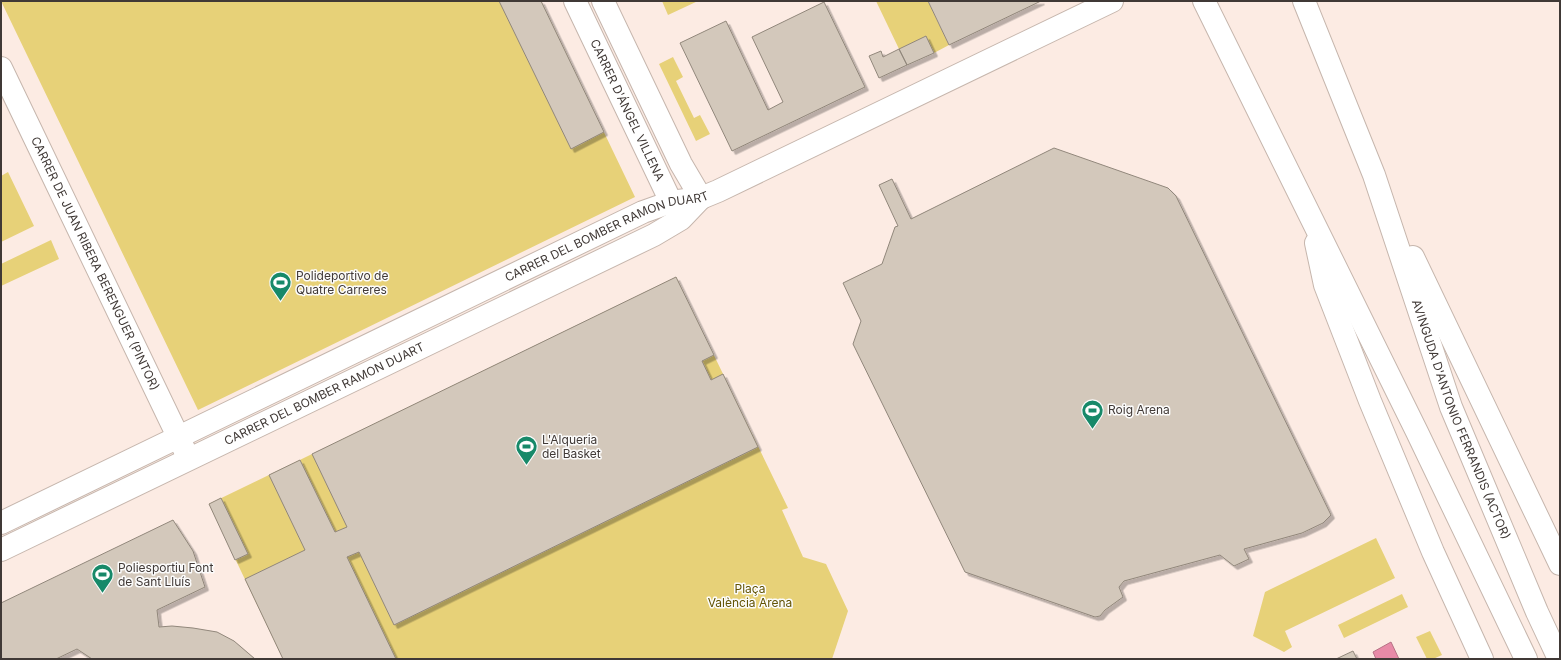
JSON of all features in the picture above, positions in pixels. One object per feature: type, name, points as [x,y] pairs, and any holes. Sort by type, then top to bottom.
[{"type":"street","name":"CARRER D'ÁNGEL VILLENA","points":[[575,1],[676,210]]},
{"type":"street","name":"CARRER D'ÁNGEL VILLENA","points":[[603,1],[681,164],[701,198]]},
{"type":"street","name":"CARRER DEL BOMBER RAMON DUART","points":[[1,523],[643,212],[676,210],[1112,1]]},
{"type":"street","points":[[1204,1],[1418,432],[1526,659]]},
{"type":"street","name":"AVINGUDA D'ANTONIO FERRANDIS (ACTOR)","points":[[1304,1],[1374,175],[1560,564]]},
{"type":"street","name":"CARRER DE JUAN RIBERA BERENGUER (PINTOR)","points":[[1,68],[188,459]]},
{"type":"street","name":"AVINGUDA D'ANTONIO FERRANDIS (ACTOR)","points":[[1374,175],[1450,407],[1537,612],[1559,659]]},
{"type":"street","name":"CARRER DEL BOMBER RAMON DUART","points":[[1,550],[654,235],[676,210]]},
{"type":"street","points":[[1309,211],[1325,285],[1370,401],[1433,552],[1482,659]]},
{"type":"green space","name":"Polideportivo de Quatre Carreres","points":[[1,1],[541,1],[635,197],[198,410]]},
{"type":"green space","points":[[662,1],[698,1],[668,15]]},
{"type":"green space","points":[[876,1],[928,1],[949,45],[934,53],[899,49]]},
{"type":"green space","points":[[673,57],[683,77],[676,81],[694,118],[700,115],[710,134],[696,141],[659,64]]},
{"type":"green space","points":[[8,172],[34,226],[1,242],[1,176]]},
{"type":"green space","points":[[51,240],[59,259],[1,286],[1,264]]},
{"type":"green space","name":"L'Alqueria del Basket","points":[[676,277],[788,508],[782,510],[803,557],[826,564],[848,611],[832,659],[283,659],[209,504]]},
{"type":"green space","points":[[1376,538],[1395,578],[1285,631],[1292,647],[1284,652],[1253,636],[1265,592]]},
{"type":"green space","points":[[1402,594],[1408,607],[1344,638],[1338,625]]},
{"type":"green space","points":[[1430,631],[1442,655],[1433,659],[1427,659],[1416,637]]},
{"type":"shaded area","points":[[1391,642],[1399,659],[1376,659],[1373,652]]},
{"type":"building","points":[[499,1],[541,1],[604,132],[571,149]]},
{"type":"building","points":[[928,1],[1041,1],[949,45]]},
{"type":"building","points":[[824,2],[865,87],[732,151],[680,43],[726,21],[768,110],[783,102],[752,37]]},
{"type":"building","points":[[926,36],[934,53],[907,65],[899,49]]},
{"type":"building","points":[[899,49],[907,65],[879,78],[869,56],[881,51],[883,57]]},
{"type":"building","name":"Roig Arena","points":[[1054,148],[1168,188],[1176,196],[1331,515],[1323,523],[1302,533],[1244,549],[1249,559],[1234,566],[1220,555],[1124,581],[1119,587],[1123,597],[1105,610],[1100,616],[1095,617],[965,572],[853,344],[861,321],[843,283],[882,264],[895,227],[898,226],[879,185],[892,179],[911,219]]},
{"type":"building","name":"L'Alqueria del Basket","points":[[676,277],[714,355],[702,361],[711,380],[723,374],[758,447],[394,625],[359,552],[347,557],[396,659],[283,659],[245,579],[305,550],[269,475],[300,460],[335,532],[347,527],[312,454]]},
{"type":"building","points":[[221,498],[248,554],[235,560],[209,504]]},
{"type":"building","name":"Poliesportiu Font de Sant Lluís","points":[[173,520],[193,551],[205,587],[157,610],[159,627],[172,626],[217,632],[234,641],[255,659],[92,659],[77,649],[56,659],[1,659],[1,603]]},
{"type":"building","points":[[1353,651],[1357,659],[1336,659]]},
{"type":"place","name":"Polideportivo de Quatre Carreres","points":[[281,302]]},
{"type":"place","name":"Roig Arena","points":[[1092,430]]},
{"type":"place","name":"L'Alqueria del Basket","points":[[526,466]]},
{"type":"place","name":"Poliesportiu Font de Sant Lluís","points":[[103,594]]},
{"type":"park label","name":"Plaça València Arena","points":[[750,596]]}]
